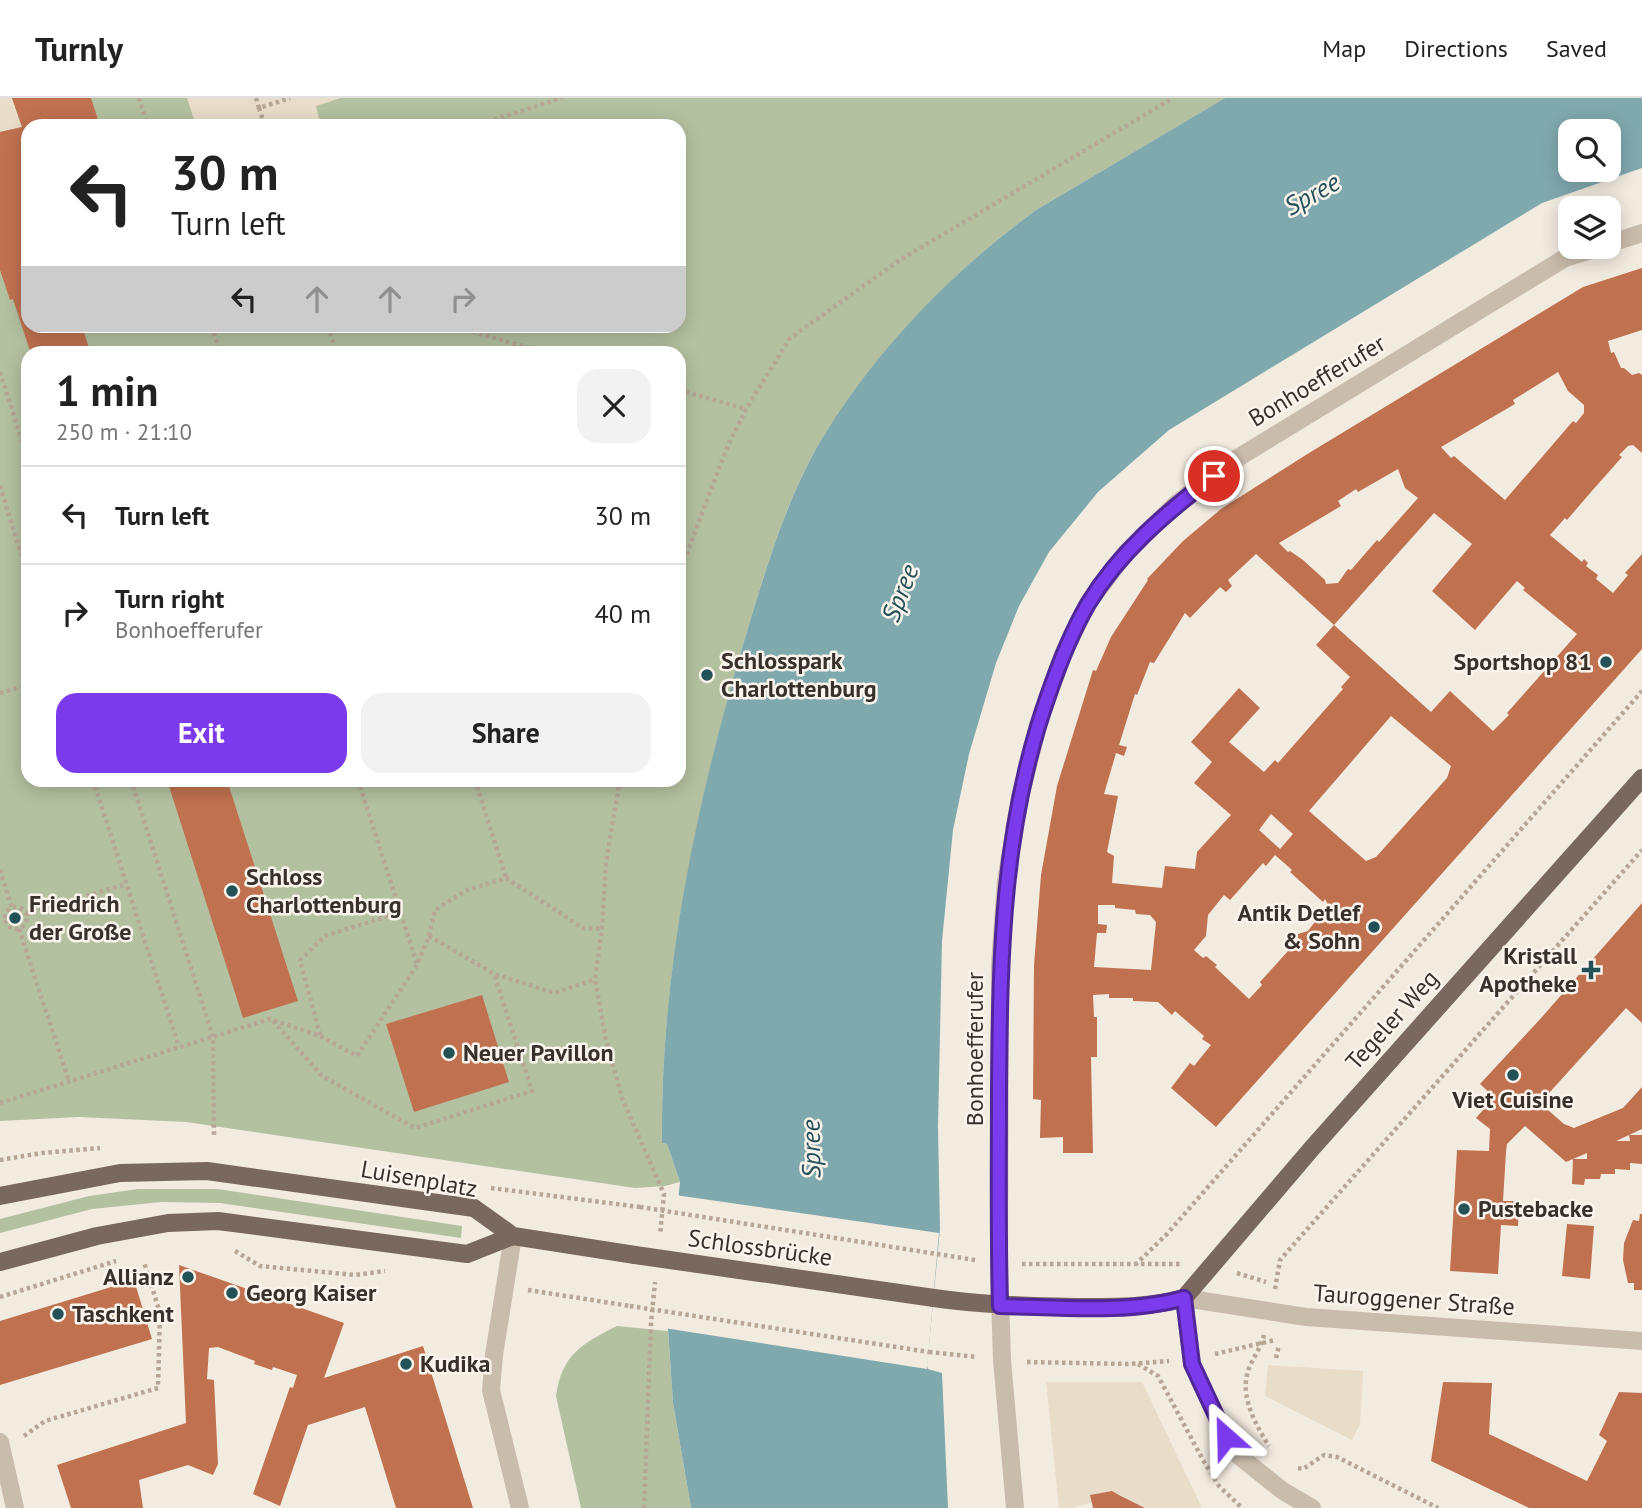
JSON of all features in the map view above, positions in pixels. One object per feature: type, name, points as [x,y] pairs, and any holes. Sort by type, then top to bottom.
[{"type":"main road","name":"Tegeler Weg","points":[[1184,1298],[1312,1147],[1642,778]]},
{"type":"main road","name":"Luisenplatz","points":[[0,1196],[120,1173],[207,1171],[474,1209],[513,1236]]},
{"type":"main road","points":[[0,1262],[97,1236],[168,1223],[218,1221],[467,1254],[513,1236]]},
{"type":"main road","name":"Schlossbrücke","points":[[513,1236],[1000,1306],[1136,1307],[1160,1305],[1184,1298]]},
{"type":"street","points":[[1621,240],[1642,233]]},
{"type":"street","name":"Bonhoefferufer","points":[[1015,1508],[1000,1306],[1000,964],[1006,881],[1020,797],[1038,725],[1063,654],[1088,603],[1132,547],[1176,505],[1236,459],[1563,259]]},
{"type":"street","points":[[513,1236],[491,1390],[520,1508]]},
{"type":"street","points":[[1184,1298],[1192,1364],[1226,1437],[1239,1456],[1283,1491],[1312,1508]]},
{"type":"street","name":"Tauroggener Straße","points":[[1184,1298],[1306,1317],[1642,1341]]},
{"type":"street","points":[[0,1443],[15,1508]]},
{"type":"path","points":[[139,98],[146,119]]},
{"type":"path","points":[[256,98],[263,119]]},
{"type":"path","points":[[259,108],[290,98]]},
{"type":"path","points":[[496,119],[562,98]]},
{"type":"path","points":[[686,556],[726,450],[746,408],[790,338],[900,260],[1173,98]]},
{"type":"path","points":[[477,333],[523,346]]},
{"type":"path","points":[[0,372],[21,438]]},
{"type":"path","points":[[686,392],[746,408]]},
{"type":"path","points":[[0,486],[21,554]]},
{"type":"path","points":[[0,694],[21,687]]},
{"type":"path","points":[[1022,1264],[1135,1265],[1166,1235],[1642,691]]},
{"type":"path","points":[[95,787],[179,1047]]},
{"type":"path","points":[[133,787],[213,1037],[214,1138]]},
{"type":"path","points":[[360,787],[417,965]]},
{"type":"path","points":[[477,787],[506,878],[583,928],[602,929]]},
{"type":"path","points":[[619,787],[606,862],[602,929],[595,979],[606,1041],[622,1098],[663,1194]]},
{"type":"path","points":[[1280,1260],[1642,850]]},
{"type":"path","points":[[0,870],[12,908]]},
{"type":"path","points":[[0,1103],[270,1019],[320,1035],[357,1056],[417,965],[429,936],[435,909],[467,890],[506,878]]},
{"type":"path","points":[[26,915],[126,884]]},
{"type":"path","points":[[12,908],[21,908],[26,915],[26,923],[19,929],[10,929],[2,922],[12,908]]},
{"type":"path","points":[[320,1035],[300,960],[325,936],[401,912]]},
{"type":"path","points":[[19,929],[69,1081]]},
{"type":"path","points":[[429,936],[494,974],[555,993],[595,979]]},
{"type":"path","points":[[270,1019],[322,1076],[415,1128],[532,1091],[494,974]]},
{"type":"path","points":[[519,1191],[640,1207],[970,1259]]},
{"type":"path","points":[[223,1250],[236,1251],[260,1266],[355,1275],[394,1270]]},
{"type":"path","points":[[0,1297],[117,1261]]},
{"type":"path","points":[[45,1421],[158,1388],[160,1313],[144,1262]]},
{"type":"path","points":[[540,1292],[929,1352],[984,1358]]},
{"type":"path","points":[[644,1508],[651,1323]]},
{"type":"path","points":[[1276,1358],[1279,1345]]},
{"type":"path","points":[[1033,1362],[1128,1364]]},
{"type":"path","points":[[1137,1363],[1158,1376],[1219,1486],[1242,1508]]},
{"type":"path","points":[[1247,1386],[1253,1420],[1277,1454]]},
{"type":"path","points":[[1296,1468],[1303,1469],[1324,1455],[1337,1457],[1438,1508]]},
{"type":"green space","name":"Schlosspark Charlottenburg","points":[[0,98],[1225,98],[1036,210],[949,282],[897,337],[850,396],[829,427],[800,480],[778,534],[742,648],[710,770],[684,892],[667,1017],[662,1143],[667,1144],[680,1182],[635,1188],[186,1122],[79,1117],[0,1121]]},
{"type":"green space","points":[[138,1189],[218,1189],[462,1226],[461,1238],[220,1203],[161,1202],[92,1209],[0,1233],[0,1219],[89,1196]]},
{"type":"green space","points":[[617,1326],[668,1331],[673,1403],[691,1508],[581,1508],[556,1396],[563,1370],[575,1352]]},
{"type":"shaded area","points":[[0,98],[12,98],[21,127],[0,132]]},
{"type":"shaded area","points":[[187,98],[341,98],[316,106],[319,119],[194,119]]},
{"type":"shaded area","points":[[1268,1365],[1363,1371],[1360,1424],[1352,1440],[1265,1396]]},
{"type":"shaded area","points":[[1046,1382],[1142,1382],[1202,1508],[1145,1508],[1112,1491],[1091,1495],[1092,1502],[1072,1508],[1059,1508]]},
{"type":"water","name":"Spree","points":[[1225,98],[1642,98],[1642,168],[1621,175],[1621,119],[1558,119],[1558,182],[1602,182],[1542,203],[1169,430],[1098,492],[1049,552],[1019,606],[996,663],[969,754],[953,830],[942,941],[938,1127],[940,1229],[927,1366],[928,1369],[942,1373],[948,1508],[691,1508],[673,1403],[667,1315],[680,1182],[667,1144],[662,1143],[663,1080],[674,955],[709,770],[759,591],[778,534],[814,453],[850,396],[897,337],[949,282],[1036,210]]},
{"type":"pier","points":[[675,1195],[939,1233],[927,1369],[664,1328]]},
{"type":"building","points":[[12,98],[91,98],[98,119],[21,119],[21,124]]},
{"type":"building","points":[[21,127],[21,323],[0,270],[0,132]]},
{"type":"building","points":[[1642,268],[1642,330],[1608,341],[1611,353],[1614,352],[1621,368],[1632,375],[1642,375],[1642,453],[1633,445],[1628,446],[1619,455],[1622,457],[1567,520],[1565,518],[1550,535],[1582,562],[1584,559],[1588,563],[1586,566],[1598,575],[1596,579],[1613,593],[1628,575],[1625,573],[1642,554],[1642,649],[1216,1127],[1171,1088],[1190,1063],[1194,1066],[1211,1045],[1202,1039],[1204,1036],[1175,1011],[1172,1015],[1158,1002],[1109,998],[1109,994],[1093,995],[1094,1017],[1097,1017],[1097,1057],[1091,1057],[1093,1153],[1063,1153],[1063,1137],[1040,1138],[1041,1100],[1033,1099],[1034,965],[1041,875],[1057,786],[1093,670],[1096,671],[1111,637],[1147,579],[1183,541],[1221,509],[1583,287]],"holes":[[[1558,372],[1568,391],[1584,405],[1584,413],[1576,423],[1573,421],[1505,500],[1441,447],[1515,404],[1513,400]],[[1398,469],[1405,488],[1418,498],[1379,542],[1377,540],[1351,570],[1348,569],[1338,583],[1326,584],[1303,560],[1288,552],[1279,543],[1341,506],[1338,501],[1356,489],[1358,492]],[[1434,513],[1472,544],[1432,591],[1475,630],[1517,581],[1525,588],[1523,590],[1577,634],[1493,731],[1450,691],[1431,712],[1334,625]],[[1256,554],[1334,625],[1316,645],[1350,677],[1341,687],[1343,689],[1278,763],[1275,760],[1264,772],[1229,742],[1260,708],[1239,688],[1191,742],[1212,762],[1194,783],[1231,815],[1197,852],[1195,869],[1165,866],[1162,888],[1112,883],[1114,856],[1107,852],[1118,796],[1104,794],[1116,753],[1124,756],[1127,747],[1119,745],[1135,694],[1137,695],[1150,662],[1154,663],[1185,613],[1190,618],[1220,587],[1226,592],[1232,586],[1228,580]],[[1391,716],[1451,766],[1447,778],[1376,857],[1366,861],[1309,811]],[[1271,814],[1293,834],[1280,849],[1259,830]],[[1275,855],[1323,902],[1325,899],[1330,908],[1323,917],[1320,915],[1308,931],[1298,934],[1285,949],[1288,951],[1260,982],[1262,985],[1249,999],[1215,967],[1217,965],[1194,950],[1206,936],[1208,915],[1224,895],[1230,900],[1263,863],[1266,866]],[[1098,905],[1115,905],[1115,908],[1150,915],[1156,922],[1151,970],[1094,967],[1097,933],[1106,933],[1107,925],[1098,924]]]},
{"type":"building","points":[[24,333],[84,333],[88,346],[28,346]]},
{"type":"building","name":"Schloss Charlottenburg","points":[[169,787],[229,787],[298,1001],[243,1018]]},
{"type":"building","points":[[1642,903],[1642,1023],[1626,1008],[1540,1103],[1564,1124],[1574,1128],[1623,1108],[1642,1087],[1642,1129],[1629,1135],[1642,1135],[1642,1164],[1630,1163],[1630,1170],[1615,1169],[1615,1174],[1601,1174],[1600,1179],[1585,1179],[1584,1185],[1572,1184],[1573,1159],[1566,1162],[1525,1126],[1507,1144],[1503,1201],[1519,1201],[1518,1226],[1501,1225],[1498,1274],[1450,1271],[1457,1150],[1489,1151],[1490,1129],[1476,1118],[1494,1097],[1480,1084]],"holes":[[[1629,1135],[1630,1141],[1616,1141]],[[1587,1153],[1587,1159],[1573,1159]]]},
{"type":"building","points":[[482,995],[509,1082],[414,1112],[386,1024]]},
{"type":"building","points":[[1640,1214],[1642,1290],[1634,1290],[1634,1283],[1628,1283],[1623,1260],[1624,1243],[1633,1220],[1639,1221]]},
{"type":"building","points":[[1567,1224],[1594,1226],[1590,1279],[1562,1276]]},
{"type":"building","points":[[179,1265],[344,1323],[324,1378],[423,1346],[473,1508],[396,1508],[365,1407],[308,1425],[280,1506],[253,1494],[290,1387],[293,1388],[297,1375],[254,1364],[255,1361],[218,1347],[209,1348],[207,1379],[214,1380],[218,1464],[213,1475],[188,1465],[139,1480],[143,1508],[71,1508],[57,1465],[186,1423]]},
{"type":"building","points":[[134,1280],[152,1339],[0,1385],[0,1321]]},
{"type":"building","points":[[1443,1382],[1492,1383],[1489,1434],[1587,1481],[1607,1441],[1599,1435],[1619,1392],[1642,1393],[1642,1508],[1529,1508],[1431,1461]]},
{"type":"building","points":[[1112,1491],[1145,1508],[1093,1508],[1090,1495]]},
{"type":"place","name":"Sportshop 81","points":[[1606,662]]},
{"type":"place","name":"Schlosspark Charlottenburg","points":[[707,675]]},
{"type":"place","name":"Schloss Charlottenburg","points":[[232,891]]},
{"type":"place","name":"Friedrich der Große","points":[[15,918]]},
{"type":"place","name":"Antik Detlef & Sohn","points":[[1374,927]]},
{"type":"place","name":"Kristall Apotheke","points":[[1591,970]]},
{"type":"place","name":"Neuer Pavillon","points":[[449,1053]]},
{"type":"place","name":"Viet Cuisine","points":[[1513,1075]]},
{"type":"place","name":"Pustebacke","points":[[1464,1209]]},
{"type":"place","name":"Allianz","points":[[188,1277]]},
{"type":"place","name":"Georg Kaiser","points":[[232,1293]]},
{"type":"place","name":"Taschkent","points":[[58,1314]]},
{"type":"place","name":"Kudika","points":[[406,1364]]},
{"type":"route","points":[[1214,476],[1176,505],[1124,555],[1088,603],[1063,654],[1038,725],[1020,797],[1006,881],[1000,964],[998,1254],[1000,1306],[1136,1307],[1160,1305],[1184,1298],[1192,1364],[1226,1437]]}]
